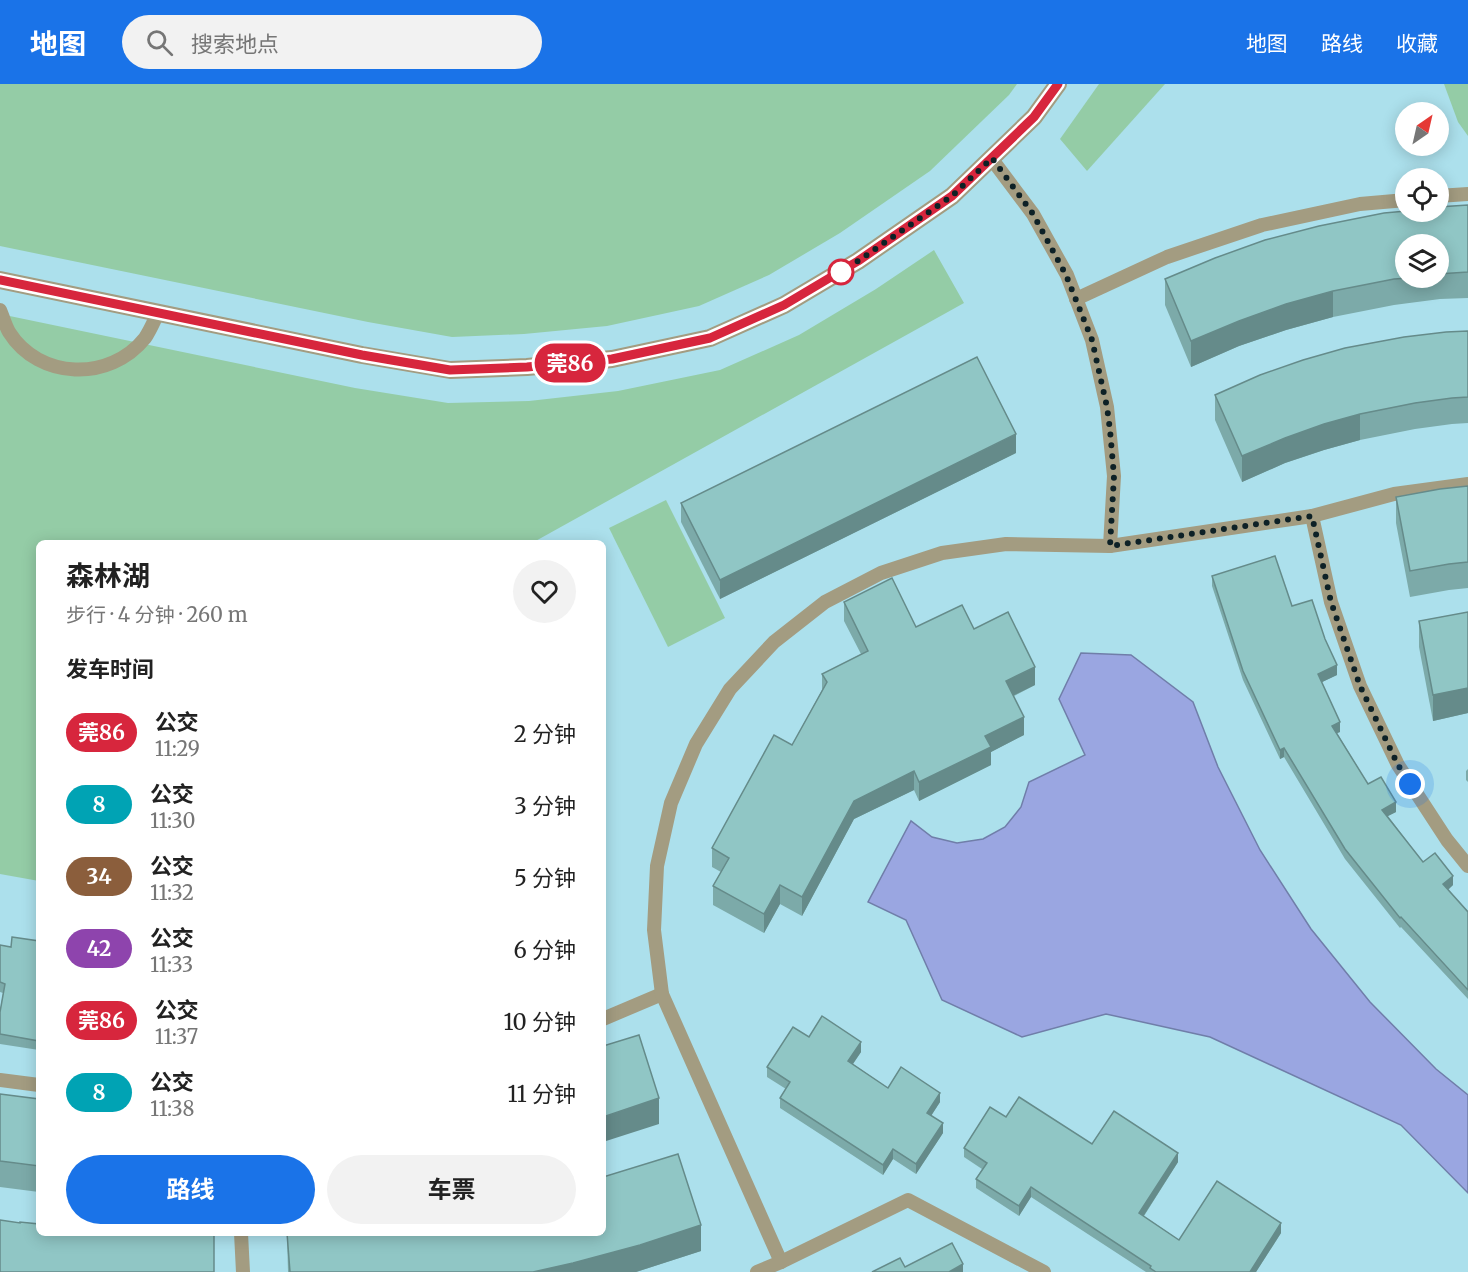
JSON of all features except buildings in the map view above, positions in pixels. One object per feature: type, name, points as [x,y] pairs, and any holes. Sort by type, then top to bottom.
[{"type":"street","points":[[0,280],[362,355],[450,370],[527,367],[612,359],[710,338],[784,305],[858,261],[952,196],[1034,117],[1058,84]]},
{"type":"lane","points":[[992,158],[1033,214],[1066,275],[1092,340],[1107,407],[1114,476],[1110,546]]},
{"type":"lane","points":[[1449,195],[1468,194]]},
{"type":"lane","points":[[1076,299],[1167,257],[1262,225],[1360,204],[1395,201]]},
{"type":"lane","points":[[0,310],[8,331],[26,351],[49,365],[76,370],[103,367],[127,356],[146,337],[158,313]]},
{"type":"lane","points":[[781,1262],[662,994],[654,930],[657,866],[671,803],[696,744],[730,689],[774,642],[834,597],[881,573],[942,553],[1006,544],[1110,546],[1312,516],[1394,494],[1468,484]]},
{"type":"lane","points":[[1312,516],[1331,602],[1360,686],[1398,765],[1447,840],[1468,866]]},
{"type":"lane","points":[[606,1018],[662,994]]},
{"type":"lane","points":[[0,1080],[36,1085]]},
{"type":"lane","points":[[757,1272],[908,1200],[1044,1272]]},
{"type":"lane","points":[[242,1236],[243,1272]]},
{"type":"green space","points":[[0,84],[1017,84],[1009,95],[930,171],[840,233],[769,275],[699,306],[607,326],[524,334],[452,337],[368,322],[0,246]]},
{"type":"green space","points":[[1099,84],[1165,84],[1087,171],[1060,139]]},
{"type":"green space","points":[[1444,84],[1468,84],[1468,136],[1458,122]]},
{"type":"green space","points":[[934,250],[964,303],[537,540],[36,540],[36,880],[0,874],[0,314],[355,388],[448,403],[529,401],[618,391],[720,370],[799,335],[876,289]]},
{"type":"green space","points":[[666,500],[725,618],[668,647],[609,528]]},
{"type":"water","points":[[1081,653],[1131,655],[1193,702],[1218,767],[1260,850],[1311,929],[1370,1002],[1436,1069],[1468,1095],[1468,1193],[1401,1125],[1210,1037],[1106,1014],[1022,1037],[942,1000],[906,920],[868,902],[911,821],[932,837],[957,843],[983,839],[1005,827],[1021,807],[1029,782],[1085,755],[1059,699]]},
{"type":"bus line","name":"莞86","points":[[0,280],[362,355],[450,370],[527,367],[612,359],[710,338],[784,305],[858,261],[952,196],[1034,117],[1058,84]]},
{"type":"route","points":[[841,272],[952,196],[992,158],[1033,214],[1066,275],[1092,340],[1110,430],[1114,476],[1110,546],[1312,516],[1331,602],[1360,686],[1398,765],[1410,784]]}]
